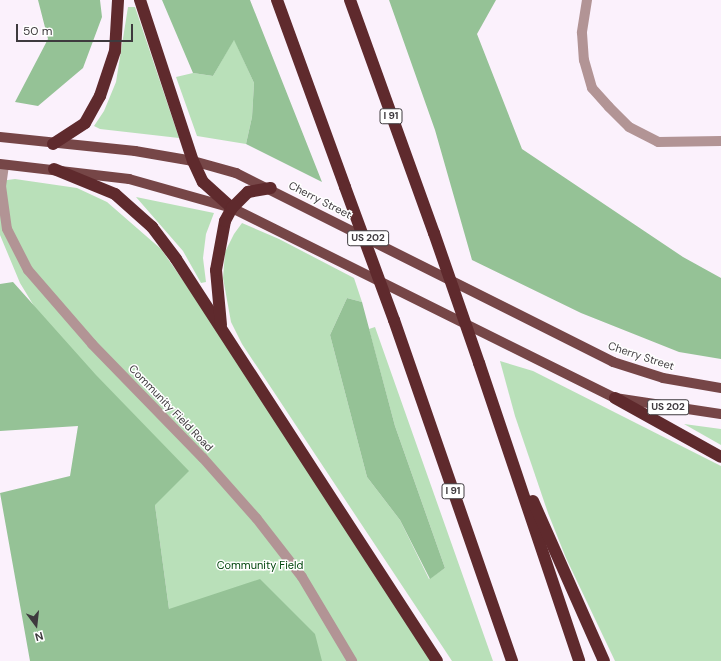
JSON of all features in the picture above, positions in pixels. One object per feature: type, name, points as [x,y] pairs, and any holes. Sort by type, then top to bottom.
[{"type":"highway","points":[[53,144],[84,123],[100,96],[115,51],[118,0]]},
{"type":"highway","points":[[140,0],[193,161],[203,182],[232,208]]},
{"type":"highway","name":"I 91","points":[[277,0],[394,320],[512,661]]},
{"type":"highway","name":"I 91","points":[[350,0],[480,363],[579,661]]},
{"type":"highway","points":[[54,169],[115,194],[143,218],[176,258],[437,661]]},
{"type":"highway","points":[[222,328],[216,270],[220,235],[232,208],[248,192],[271,188]]},
{"type":"highway","points":[[615,398],[721,457]]},
{"type":"highway","points":[[505,436],[604,661]]},
{"type":"main road","name":"Cherry Street","points":[[0,137],[53,144],[135,151],[193,161],[236,173],[271,188],[613,362],[663,378],[721,388]]},
{"type":"main road","name":"US 202","points":[[2,164],[129,179],[232,208],[615,398],[721,414]]},
{"type":"lane","points":[[587,0],[582,33],[584,60],[592,88],[609,107],[629,127],[658,142],[721,141]]},
{"type":"lane","name":"Community Field Road","points":[[2,164],[0,186],[7,229],[28,270],[59,307],[203,458],[266,530],[310,590],[352,661]]},
{"type":"green space","points":[[38,0],[100,0],[102,17],[83,68],[38,106],[15,102],[48,39]]},
{"type":"green space","points":[[162,0],[250,0],[322,182],[246,144],[252,117],[254,83],[234,40],[213,76],[193,73]]},
{"type":"green space","points":[[389,0],[496,0],[477,34],[522,149],[683,257],[721,278],[721,359],[679,352],[581,313],[472,260],[435,130]]},
{"type":"green space","points":[[128,7],[135,7],[179,138],[100,129],[94,126],[104,111],[116,82]]},
{"type":"green space","points":[[234,39],[254,83],[252,117],[246,144],[197,136],[176,77],[193,73],[213,76]]},
{"type":"green space","name":"Community Field","points":[[15,179],[77,188],[107,202],[161,249],[300,448],[434,661],[176,661],[155,505],[20,283],[0,235],[0,181]]},
{"type":"green space","points":[[136,197],[214,213],[206,234],[203,258],[206,282],[201,283],[183,251]]},
{"type":"green space","points":[[242,223],[279,239],[354,278],[362,302],[347,298],[330,335],[367,477],[400,520],[429,579],[445,568],[395,426],[369,329],[375,327],[493,661],[452,661],[242,344],[231,322],[223,278],[225,252],[234,234]]},
{"type":"green space","points":[[13,282],[96,375],[189,471],[155,505],[169,609],[260,579],[315,634],[322,661],[30,661],[0,493],[70,476],[78,426],[0,431],[0,284]]},
{"type":"green space","points":[[347,298],[362,302],[395,426],[445,568],[430,579],[400,520],[367,477],[330,335]]},
{"type":"green space","points":[[500,361],[533,371],[721,466],[721,661],[615,661],[566,558],[548,513],[515,416]]},
{"type":"green space","points":[[684,424],[721,429],[721,445]]}]
